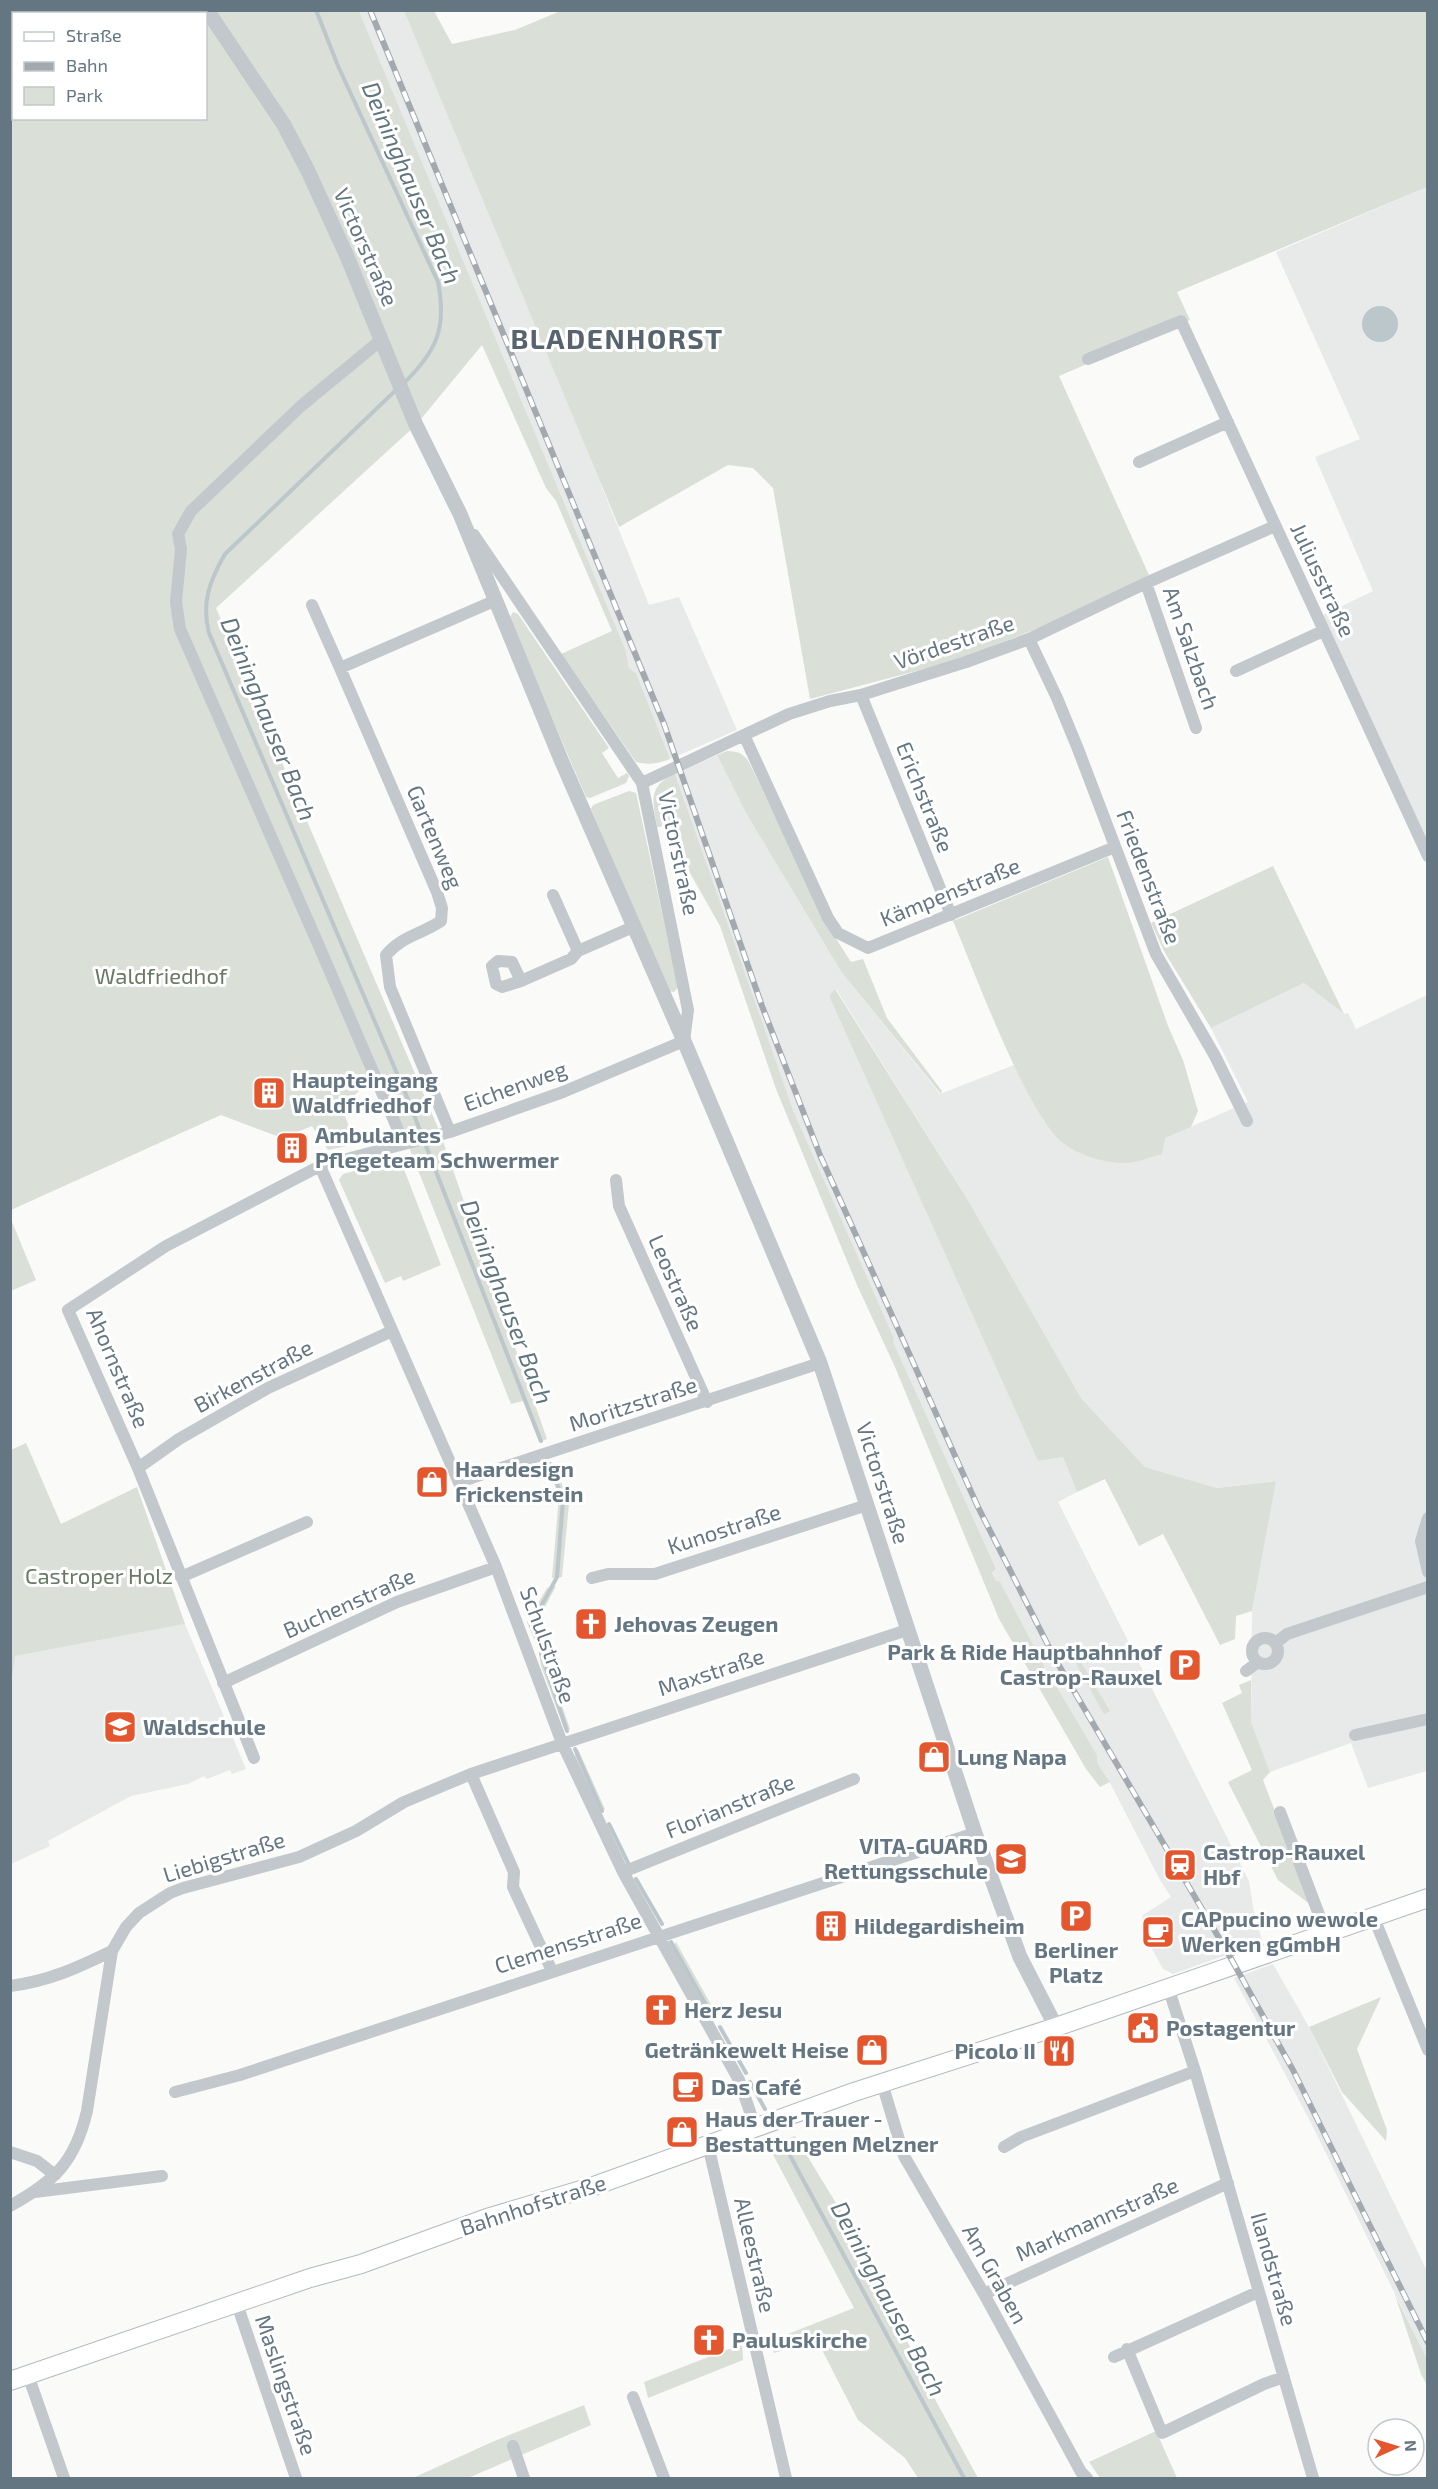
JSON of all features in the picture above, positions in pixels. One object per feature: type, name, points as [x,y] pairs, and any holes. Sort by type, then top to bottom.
[{"type":"main road","points":[[1056,2027],[1428,1898]]},
{"type":"main road","name":"Bahnhofstraße","points":[[10,2381],[310,2278],[361,2264],[490,2217],[594,2186],[882,2083],[1056,2027]]},
{"type":"street","name":"Victorstraße","points":[[207,10],[284,125],[341,244],[416,425],[460,514],[496,606],[820,1363],[975,1833],[1026,1971],[1056,2027]]},
{"type":"street","name":"Juliusstraße","points":[[1088,359],[1181,321],[1428,856]]},
{"type":"street","points":[[381,340],[301,406],[191,511],[178,534],[181,549],[176,602],[180,629],[320,946],[404,1144]]},
{"type":"street","points":[[1139,462],[1228,422]]},
{"type":"street","name":"Victorstraße","points":[[460,514],[642,783],[688,1010],[684,1041]]},
{"type":"street","name":"Vördestraße","points":[[642,783],[789,714],[966,663],[1029,639],[1146,583],[1275,526]]},
{"type":"street","name":"Am Salzbach","points":[[1146,583],[1196,728]]},
{"type":"street","points":[[340,668],[496,606],[519,602]]},
{"type":"street","name":"Gartenweg","points":[[312,605],[442,908],[441,921],[427,930],[396,943],[386,954],[390,987],[450,1132]]},
{"type":"street","points":[[1236,671],[1323,631]]},
{"type":"street","name":"Friedenstraße","points":[[1029,639],[1057,698],[1156,954],[1215,1056],[1247,1121]]},
{"type":"street","name":"Erichstraße","points":[[861,695],[951,915]]},
{"type":"street","name":"Kämpenstraße","points":[[744,735],[828,918],[838,933],[868,948],[1115,847]]},
{"type":"street","points":[[553,895],[578,951]]},
{"type":"street","points":[[521,981],[571,959],[578,951],[633,927]]},
{"type":"street","name":"Eichenweg","points":[[320,1166],[450,1132],[563,1092],[684,1041]]},
{"type":"street","name":"Schulstraße","points":[[320,1166],[496,1567],[562,1743],[622,1872],[738,2080],[756,2128]]},
{"type":"street","name":"Ahornstraße","points":[[254,1758],[138,1468],[68,1310],[166,1246],[320,1166]]},
{"type":"street","name":"Leostraße","points":[[616,1180],[619,1206],[707,1402]]},
{"type":"street","name":"Birkenstraße","points":[[138,1468],[179,1439],[268,1388],[392,1330]]},
{"type":"street","name":"Moritzstraße","points":[[459,1482],[820,1363]]},
{"type":"street","name":"Kunostraße","points":[[592,1578],[608,1574],[655,1574],[867,1505]]},
{"type":"street","points":[[1428,1518],[1421,1541],[1428,1572]]},
{"type":"street","points":[[181,1577],[307,1522]]},
{"type":"street","name":"Buchenstraße","points":[[223,1683],[397,1602],[496,1567]]},
{"type":"street","points":[[1276,1643],[1287,1634],[1428,1587]]},
{"type":"street","name":"Maxstraße","points":[[562,1743],[907,1630]]},
{"type":"street","points":[[1269,1638],[1276,1643],[1278,1652],[1275,1660],[1267,1664],[1258,1662],[1252,1651],[1258,1640],[1269,1638]]},
{"type":"street","points":[[1246,1671],[1258,1662]]},
{"type":"street","points":[[1355,1735],[1428,1719]]},
{"type":"street","name":"Liebigstraße","points":[[10,2206],[35,2192],[55,2175],[71,2157],[82,2134],[112,1951],[126,1927],[139,1913],[170,1893],[299,1857],[356,1831],[404,1802],[471,1774],[562,1743]]},
{"type":"street","points":[[471,1774],[514,1872],[513,1887],[552,1971]]},
{"type":"street","name":"Florianstraße","points":[[622,1872],[854,1779]]},
{"type":"street","points":[[1280,1812],[1326,1933]]},
{"type":"street","name":"Clemensstraße","points":[[175,2092],[240,2075],[659,1935],[975,1833]]},
{"type":"street","points":[[1374,1918],[1428,2050]]},
{"type":"street","points":[[10,1986],[40,1982],[79,1968],[112,1951]]},
{"type":"street","name":"Ilandstraße","points":[[1168,1987],[1195,2071],[1313,2478]]},
{"type":"street","points":[[1004,2147],[1021,2137],[1195,2071]]},
{"type":"street","name":"Am Graben","points":[[882,2083],[904,2156],[984,2294],[1081,2472],[1087,2478]]},
{"type":"street","name":"Alleestraße","points":[[708,2145],[786,2478]]},
{"type":"street","points":[[10,2152],[37,2161],[55,2175]]},
{"type":"street","name":"Liebigstraße","points":[[35,2192],[162,2176]]},
{"type":"street","name":"Markmannstraße","points":[[984,2294],[1228,2183]]},
{"type":"street","points":[[1114,2357],[1127,2349],[1258,2292]]},
{"type":"street","name":"Maslingstraße","points":[[237,2304],[296,2478]]},
{"type":"street","points":[[1127,2349],[1162,2433],[1264,2384],[1284,2377]]},
{"type":"street","points":[[28,2375],[64,2478]]},
{"type":"street","points":[[633,2397],[664,2478]]},
{"type":"street","points":[[513,2446],[524,2478]]},
{"type":"shaded area","points":[[359,11],[404,11],[579,430],[649,605],[679,597],[737,730],[670,759],[636,673],[629,668],[626,651]]},
{"type":"shaded area","points":[[1427,187],[1427,846],[1323,615],[1373,591],[1315,457],[1360,439],[1276,252]]},
{"type":"shaded area","points":[[1380,306],[1392,312],[1398,324],[1392,336],[1380,342],[1368,336],[1362,324],[1368,312]]},
{"type":"shaded area","points":[[717,755],[746,813],[842,973],[940,1094],[1014,1065],[1045,1123],[1165,1138],[1248,1102],[1211,1028],[1304,983],[1344,1014],[1348,1013],[1356,1029],[1427,995],[1427,1771],[1368,1788],[1351,1743],[1270,1772],[1251,1722],[1252,1611],[1275,1481],[1217,1488],[1145,1467],[1081,1398],[969,1202],[836,989],[829,996],[1038,1461],[1063,1457],[1077,1492],[1058,1502],[1249,1881],[1255,1919],[1263,1942],[1173,1974],[1163,1969],[1141,1929],[1143,1915],[1171,1897],[1098,1764],[1097,1755],[1057,1687],[1051,1681],[1000,1583],[996,1581],[992,1573],[996,1569],[893,1342],[894,1338],[793,1110],[675,774]]},
{"type":"shaded area","name":"Waldschule","points":[[185,1624],[246,1769],[232,1774],[230,1770],[207,1779],[204,1776],[188,1784],[131,1796],[48,1841],[50,1846],[11,1864],[10,1685],[14,1656]]},
{"type":"shaded area","points":[[1273,1964],[1309,2027],[1427,2271],[1427,2359],[1310,2121],[1234,1978]]},
{"type":"green space","points":[[563,10],[1427,11],[1427,187],[1177,292],[1190,320],[1059,376],[1149,575],[1041,627],[958,660],[810,699],[773,488],[753,468],[728,465],[619,527],[404,11],[434,11],[452,44],[515,30]]},
{"type":"green space","name":"Waldfriedhof","points":[[10,11],[359,11],[626,651],[629,668],[636,673],[670,759],[653,764],[636,762],[561,654],[612,631],[556,501],[546,488],[482,345],[416,425],[216,608],[439,1130],[547,1439],[539,1442],[523,1401],[511,1404],[381,1077],[370,1082],[341,1106],[356,1144],[328,1150],[312,1126],[282,1138],[221,1115],[11,1210]]},
{"type":"green space","points":[[513,612],[518,614],[609,748],[602,753],[618,778],[627,773],[629,776],[626,783],[590,798],[586,797],[509,619]]},
{"type":"green space","points":[[727,751],[741,754],[750,764],[826,923],[851,962],[863,959],[887,1018],[942,1091],[941,1094],[842,973],[746,813],[717,755]]},
{"type":"green space","points":[[675,774],[793,1110],[894,1338],[893,1342],[996,1569],[992,1573],[996,1581],[1000,1582],[1044,1665],[1046,1673],[1057,1687],[1097,1755],[1098,1764],[1110,1782],[1100,1787],[1086,1769],[999,1619],[895,1367],[857,1285],[776,1089],[720,926],[690,873],[681,836],[669,826],[657,827],[654,802],[656,789]]},
{"type":"green space","points":[[629,791],[636,793],[678,987],[674,992],[668,991],[591,809],[593,805]]},
{"type":"green space","points":[[1108,857],[1168,1026],[1183,1060],[1198,1111],[1191,1127],[1165,1138],[1162,1154],[1127,1163],[1092,1158],[1072,1149],[1051,1131],[1019,1076],[1003,1042],[953,921]]},
{"type":"green space","points":[[1273,866],[1344,1014],[1304,983],[1211,1028],[1165,953],[1151,923]]},
{"type":"green space","points":[[835,989],[969,1202],[1081,1398],[1145,1467],[1217,1488],[1276,1481],[1252,1611],[1236,1616],[1235,1639],[1220,1645],[1163,1534],[1139,1546],[1105,1479],[1077,1492],[1063,1457],[1038,1461],[829,996]]},
{"type":"green space","points":[[400,1159],[441,1265],[403,1281],[401,1276],[385,1283],[339,1180],[343,1174]]},
{"type":"green space","points":[[10,1217],[36,1280],[11,1291],[10,1291]]},
{"type":"green space","name":"Castroper Holz","points":[[26,1443],[61,1524],[137,1487],[185,1624],[15,1656],[11,1685],[11,1450]]},
{"type":"green space","points":[[555,1465],[569,1504],[562,1577],[552,1578],[559,1496],[548,1469]]},
{"type":"green space","points":[[556,1586],[536,1624],[540,1641],[535,1641],[527,1622],[547,1588]]},
{"type":"green space","points":[[544,1653],[570,1729],[565,1731],[541,1666],[539,1654]]},
{"type":"green space","points":[[1078,1657],[1110,1711],[1104,1714],[1074,1660]]},
{"type":"green space","points":[[1251,1680],[1251,1722],[1270,1772],[1263,1780],[1311,1905],[1278,1880],[1228,1782],[1252,1770],[1222,1703],[1242,1693],[1239,1685]]},
{"type":"green space","points":[[578,1749],[605,1809],[600,1813],[575,1760],[575,1752]]},
{"type":"green space","points":[[676,1942],[714,2010],[709,2014],[675,1955],[672,1946]]},
{"type":"green space","points":[[1381,1997],[1357,2049],[1387,2130],[1386,2141],[1342,2092],[1309,2027]]},
{"type":"green space","points":[[795,2136],[858,2239],[937,2403],[978,2478],[918,2478],[905,2458],[858,2420],[817,2340],[774,2353],[770,2341],[854,2308],[769,2147]]},
{"type":"green space","points":[[1395,2295],[1427,2359],[1427,2385],[1421,2374]]},
{"type":"green space","points":[[742,2344],[743,2360],[648,2398],[644,2382]]},
{"type":"green space","points":[[584,2405],[591,2425],[468,2478],[413,2478],[492,2442]]},
{"type":"green space","points":[[1156,2431],[1177,2478],[1100,2478],[1089,2462]]},
{"type":"waterway","name":"Deininghauser Bach","points":[[316,10],[338,66],[438,282],[441,313],[437,338],[424,361],[403,384]]},
{"type":"waterway","name":"Deininghauser Bach","points":[[397,389],[225,554],[208,592],[207,622],[209,633],[407,1097],[541,1441]]},
{"type":"waterway","name":"Deininghauser Bach","points":[[537,1640],[531,1625],[557,1577],[563,1500],[550,1464]]},
{"type":"waterway","name":"Deininghauser Bach","points":[[541,1653],[567,1731]]},
{"type":"waterway","name":"Deininghauser Bach","points":[[575,1749],[602,1811]]},
{"type":"waterway","name":"Deininghauser Bach","points":[[609,1824],[628,1863]]},
{"type":"waterway","name":"Deininghauser Bach","points":[[636,1879],[662,1924]]},
{"type":"waterway","name":"Deininghauser Bach","points":[[671,1942],[711,2014]]},
{"type":"waterway","name":"Deininghauser Bach","points":[[720,2027],[746,2073]]},
{"type":"waterway","name":"Deininghauser Bach","points":[[750,2082],[765,2109]]},
{"type":"waterway","name":"Deininghauser Bach","points":[[780,2137],[964,2478]]},
{"type":"railway","points":[[370,10],[664,724],[762,1006],[820,1155],[978,1507],[1054,1657],[1229,1955],[1293,2070],[1428,2343]]},
{"type":"place","name":"Haupteingang Waldfriedhof","points":[[269,1093]]},
{"type":"place","name":"Ambulantes Pflegeteam Schwermer","points":[[292,1148]]},
{"type":"place","name":"Haardesign Frickenstein","points":[[432,1482]]},
{"type":"place","name":"Jehovas Zeugen","points":[[591,1624]]},
{"type":"place","name":"Park & Ride Hauptbahnhof Castrop-Rauxel","points":[[1185,1665]]},
{"type":"place","name":"Waldschule","points":[[120,1727]]},
{"type":"place","name":"Lung Napa","points":[[934,1757]]},
{"type":"place","name":"VITA-GUARD Rettungsschule","points":[[1011,1859]]},
{"type":"place","name":"Castrop-Rauxel Hbf","points":[[1180,1865]]},
{"type":"place","name":"Berliner Platz","points":[[1076,1916]]},
{"type":"place","name":"Hildegardisheim","points":[[831,1926]]},
{"type":"place","name":"CAPpucino wewole Werken gGmbH","points":[[1158,1932]]},
{"type":"place","name":"Herz Jesu","points":[[661,2010]]},
{"type":"place","name":"Postagentur","points":[[1143,2028]]},
{"type":"place","name":"Getränkewelt Heise","points":[[872,2050]]},
{"type":"place","name":"Picolo II","points":[[1059,2051]]},
{"type":"place","name":"Das Café","points":[[688,2087]]},
{"type":"place","name":"Haus der Trauer - Bestattungen Melzner","points":[[682,2132]]},
{"type":"place","name":"Pauluskirche","points":[[709,2340]]},
{"type":"district","name":"BLADENHORST","points":[[617,339]]}]
